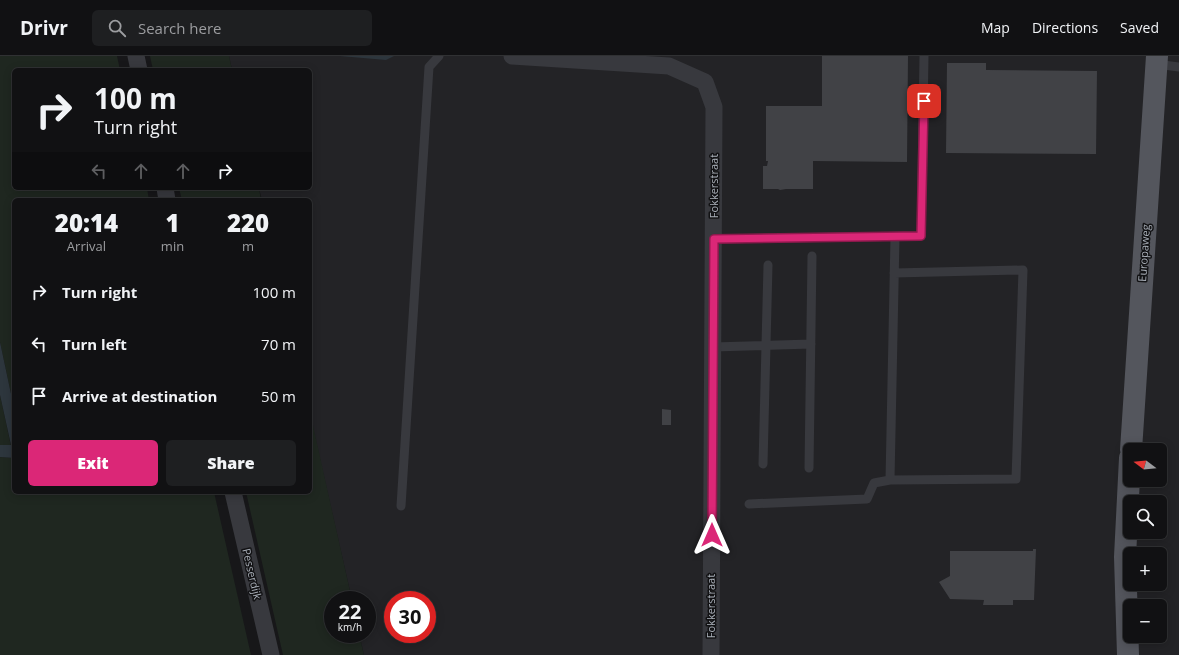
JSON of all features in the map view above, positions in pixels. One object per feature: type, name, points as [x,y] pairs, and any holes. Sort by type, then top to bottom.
[{"type":"main road","name":"Europaweg","points":[[1130,443],[1156,60]]},
{"type":"main road","points":[[1128,655],[1125,557],[1129,487]]},
{"type":"street","points":[[136,56],[139,68]]},
{"type":"street","name":"Fokkerstraat","points":[[512,56],[669,66],[705,82],[714,107],[711,655]]},
{"type":"street","name":"Pesserdijk","points":[[233,494],[271,655]]},
{"type":"lane","points":[[401,506],[429,67],[439,56]]},
{"type":"lane","points":[[714,239],[921,236],[924,56]]},
{"type":"lane","points":[[1156,60],[1179,67]]},
{"type":"lane","points":[[890,480],[895,237]]},
{"type":"lane","points":[[809,468],[812,256]]},
{"type":"lane","points":[[763,464],[768,266]]},
{"type":"lane","points":[[749,504],[867,499],[874,483],[890,480],[1016,479],[1024,270],[894,273]]},
{"type":"lane","points":[[713,347],[811,344]]},
{"type":"shaded area","points":[[0,56],[117,56],[120,68],[12,68],[12,190],[147,190],[149,198],[12,198],[12,399],[0,342]]},
{"type":"shaded area","points":[[150,56],[229,56],[232,68],[153,68]]},
{"type":"shaded area","points":[[229,56],[1179,56],[1179,655],[364,655],[361,643],[376,643],[376,591],[350,591],[312,424],[312,198],[262,198],[260,190],[312,190],[312,68],[232,68]]},
{"type":"shaded area","points":[[340,56],[394,56],[386,60]]},
{"type":"shaded area","points":[[180,190],[259,190],[261,198],[182,198]]},
{"type":"shaded area","points":[[0,342],[12,399],[12,458],[0,457],[0,445],[11,445],[0,395]]},
{"type":"shaded area","points":[[0,395],[11,446],[0,445]]},
{"type":"shaded area","points":[[312,421],[350,591],[324,591],[324,643],[361,643],[364,655],[283,655],[246,494],[312,494]]},
{"type":"shaded area","points":[[0,457],[12,458],[12,494],[214,494],[251,655],[0,655]]},
{"type":"building","points":[[822,56],[908,56],[907,162],[813,161],[813,189],[763,189],[763,166],[767,166],[768,161],[766,161],[766,106],[822,106]]},
{"type":"building","points":[[947,63],[986,63],[986,70],[1097,71],[1096,154],[946,153]]},
{"type":"building","points":[[662,409],[671,410],[671,425],[662,425]]},
{"type":"building","points":[[1033,549],[1036,549],[1034,600],[1013,600],[1013,605],[983,605],[984,600],[950,599],[939,582],[950,576],[950,551],[1033,551]]},
{"type":"route","points":[[712,535],[714,239],[921,236],[924,101]]}]
